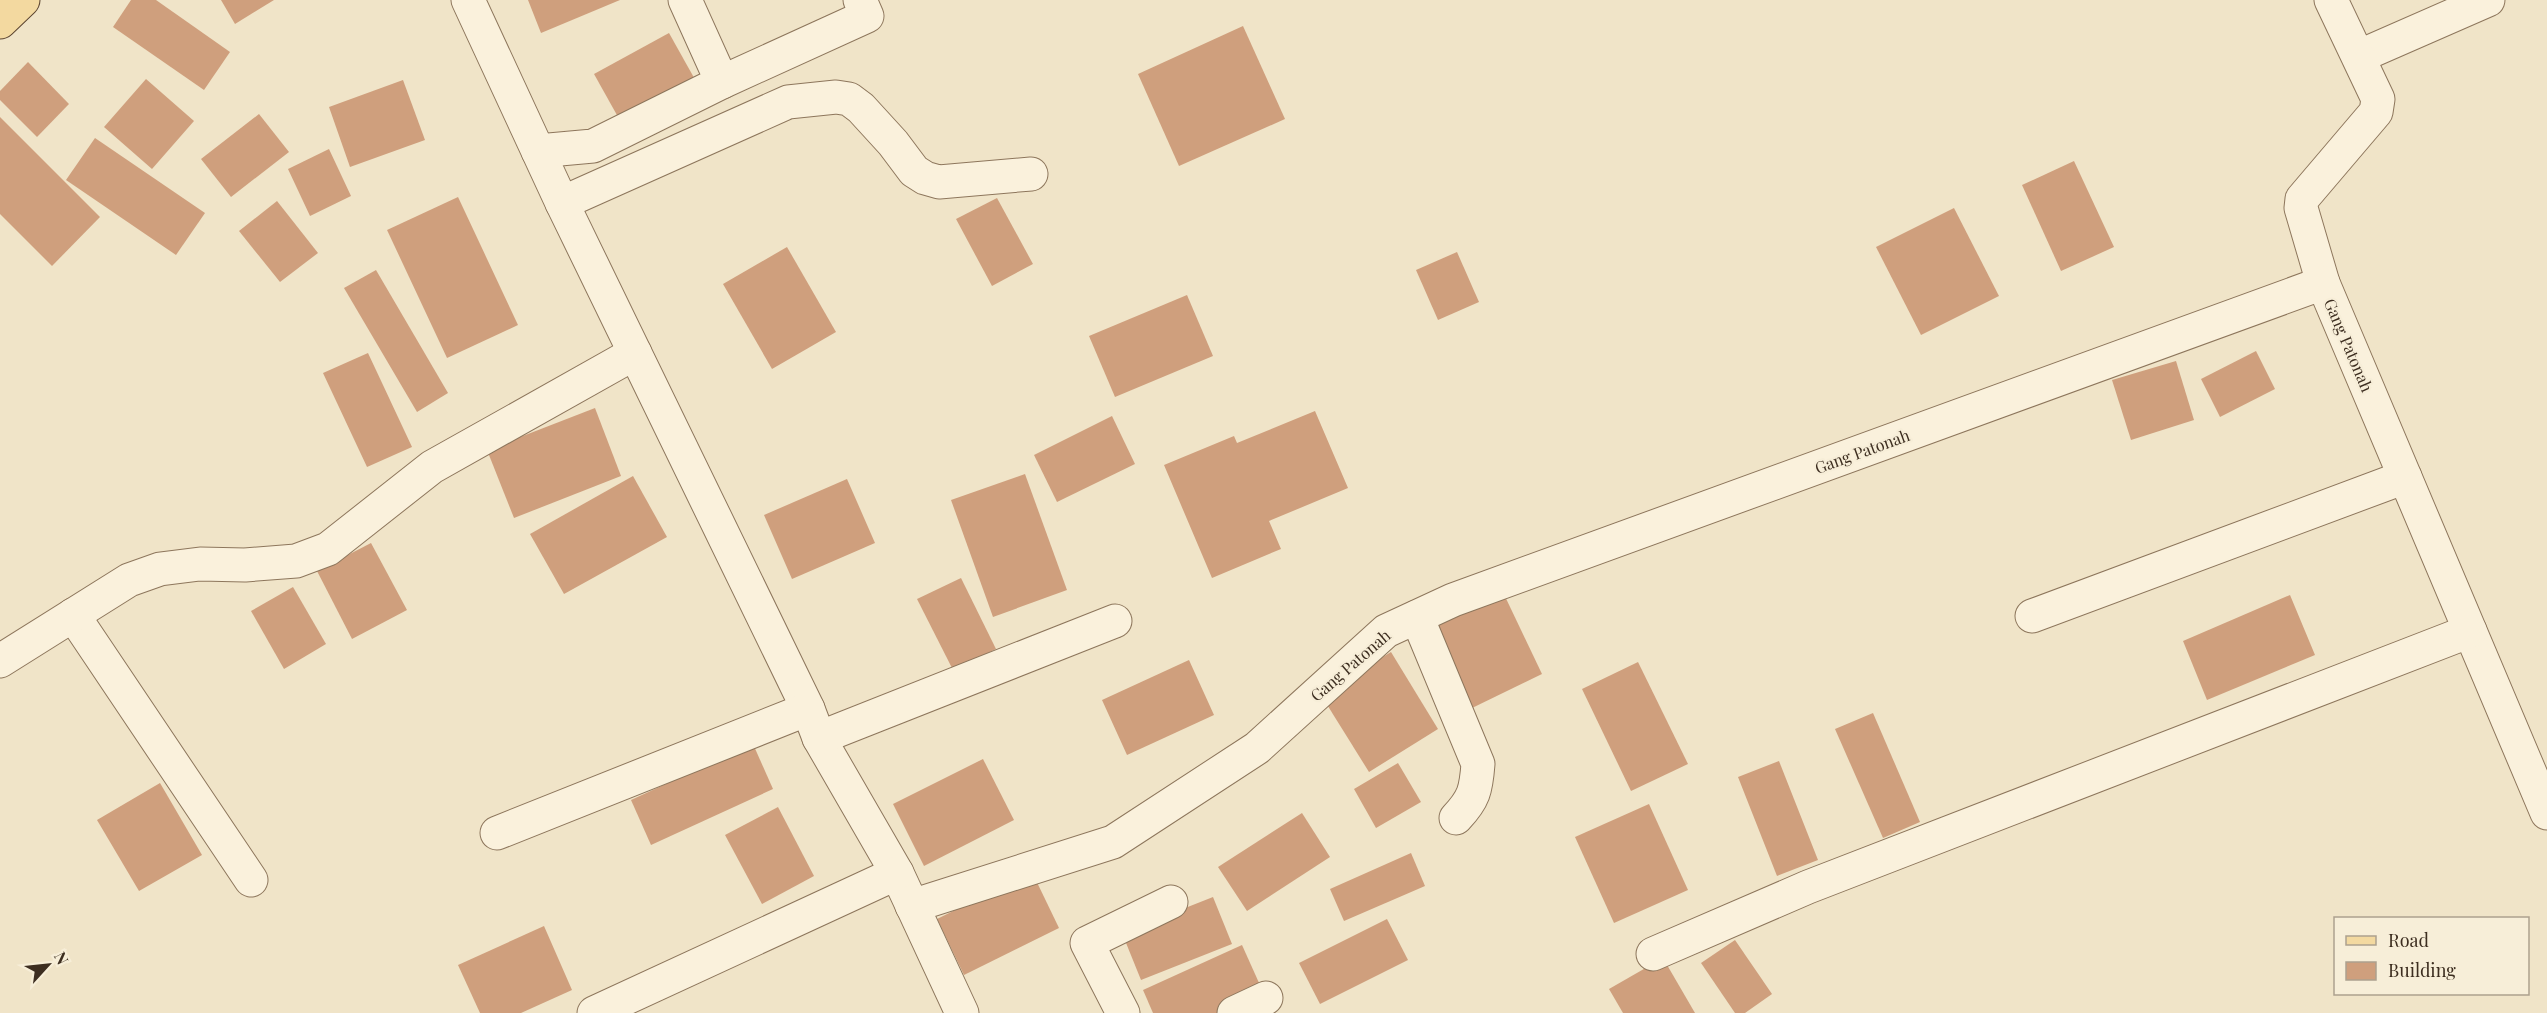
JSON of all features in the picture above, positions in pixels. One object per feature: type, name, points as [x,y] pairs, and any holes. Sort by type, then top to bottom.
[{"type":"main road","points":[[0,22],[23,0]]},
{"type":"street","points":[[468,0],[562,203],[814,724],[897,873],[962,1013]]},
{"type":"street","points":[[685,0],[722,82]]},
{"type":"street","points":[[538,151],[593,146],[722,82],[867,16],[860,0]]},
{"type":"street","points":[[2323,283],[2301,208],[2302,199],[2376,112],[2378,99],[2360,56],[2331,0]]},
{"type":"street","points":[[2360,56],[2488,0]]},
{"type":"street","points":[[562,203],[788,102],[836,97],[849,99],[861,108],[893,143],[914,171],[925,178],[939,182],[1031,174]]},
{"type":"street","name":"Gang Patonah","points":[[912,906],[1113,842],[1257,748],[1386,631],[1453,600],[2323,283],[2547,813]]},
{"type":"street","points":[[0,661],[129,580],[160,569],[200,564],[245,565],[296,561],[328,549],[432,467],[635,354]]},
{"type":"street","points":[[2032,616],[2405,477]]},
{"type":"street","points":[[73,615],[251,880]]},
{"type":"street","points":[[1417,617],[1478,764],[1476,789],[1469,804],[1456,818]]},
{"type":"street","points":[[497,833],[1115,621]]},
{"type":"street","points":[[1653,954],[1808,887],[2470,631]]},
{"type":"street","points":[[594,1013],[897,873]]},
{"type":"street","points":[[1123,1013],[1087,943],[1171,902]]},
{"type":"street","points":[[1234,1013],[1266,998]]},
{"type":"building","points":[[131,0],[156,0],[230,52],[204,90],[113,27]]},
{"type":"building","points":[[221,0],[274,0],[235,24]]},
{"type":"building","points":[[528,0],[620,0],[541,33]]},
{"type":"building","points":[[1243,26],[1285,119],[1179,166],[1138,74]]},
{"type":"building","points":[[669,33],[707,101],[632,142],[594,74]]},
{"type":"building","points":[[28,62],[69,104],[37,137],[0,100],[0,91]]},
{"type":"building","points":[[146,79],[194,121],[152,169],[104,127]]},
{"type":"building","points":[[403,80],[425,140],[350,167],[329,107]]},
{"type":"building","points":[[259,114],[289,152],[231,197],[201,159]]},
{"type":"building","points":[[0,117],[100,217],[52,266],[0,214]]},
{"type":"building","points":[[95,138],[205,213],[176,255],[66,180]]},
{"type":"building","points":[[329,149],[351,196],[310,216],[288,169]]},
{"type":"building","points":[[2074,161],[2114,247],[2061,271],[2022,185]]},
{"type":"building","points":[[458,197],[518,325],[447,358],[387,230]]},
{"type":"building","points":[[997,198],[1033,264],[992,286],[956,219]]},
{"type":"building","points":[[277,201],[318,253],[280,282],[239,231]]},
{"type":"building","points":[[1954,208],[1999,296],[1921,335],[1876,247]]},
{"type":"building","points":[[787,247],[836,332],[772,369],[723,284]]},
{"type":"building","points":[[1457,252],[1479,302],[1438,320],[1416,270]]},
{"type":"building","points":[[376,270],[448,393],[417,412],[344,288]]},
{"type":"building","points":[[1187,295],[1213,356],[1115,397],[1089,336]]},
{"type":"building","points":[[2256,351],[2275,389],[2220,417],[2201,379]]},
{"type":"building","points":[[368,353],[412,447],[367,467],[323,373]]},
{"type":"building","points":[[2176,361],[2194,420],[2131,440],[2112,380]]},
{"type":"building","points":[[595,408],[621,476],[514,518],[487,450]]},
{"type":"building","points":[[1315,411],[1348,488],[1269,521],[1281,549],[1212,578],[1164,465],[1234,436],[1237,443]]},
{"type":"building","points":[[1112,416],[1135,464],[1057,502],[1034,455]]},
{"type":"building","points":[[1025,474],[1067,590],[993,617],[951,500]]},
{"type":"building","points":[[633,476],[667,537],[564,594],[530,534]]},
{"type":"building","points":[[847,479],[875,543],[792,579],[764,515]]},
{"type":"building","points":[[371,543],[407,610],[352,639],[317,571]]},
{"type":"building","points":[[961,578],[996,649],[953,670],[917,599]]},
{"type":"building","points":[[293,587],[326,644],[284,669],[251,611]]},
{"type":"building","points":[[1501,588],[1542,674],[1470,709],[1428,623]]},
{"type":"building","points":[[2290,595],[2315,655],[2207,700],[2183,641]]},
{"type":"building","points":[[1391,652],[1438,729],[1369,772],[1321,695]]},
{"type":"building","points":[[1189,660],[1214,715],[1127,755],[1102,700]]},
{"type":"building","points":[[1638,662],[1688,764],[1631,791],[1582,689]]},
{"type":"building","points":[[1873,713],[1920,822],[1883,838],[1835,729]]},
{"type":"building","points":[[753,744],[773,789],[651,845],[631,800]]},
{"type":"building","points":[[983,759],[1014,820],[924,866],[893,804]]},
{"type":"building","points":[[1779,761],[1818,860],[1777,876],[1738,777]]},
{"type":"building","points":[[1398,763],[1421,802],[1376,828],[1354,789]]},
{"type":"building","points":[[160,783],[202,855],[139,891],[97,820]]},
{"type":"building","points":[[1649,804],[1688,890],[1614,923],[1575,837]]},
{"type":"building","points":[[778,807],[814,876],[762,904],[725,835]]},
{"type":"building","points":[[1302,813],[1330,857],[1247,911],[1218,867]]},
{"type":"building","points":[[1411,853],[1425,886],[1344,921],[1330,889]]},
{"type":"building","points":[[1032,872],[1059,928],[964,975],[937,919]]},
{"type":"building","points":[[1213,897],[1232,944],[1141,980],[1122,933]]},
{"type":"building","points":[[1387,919],[1408,960],[1320,1004],[1299,963]]},
{"type":"building","points":[[544,926],[572,990],[521,1013],[480,1013],[458,965]]},
{"type":"building","points":[[1735,940],[1772,994],[1745,1013],[1735,1013],[1701,963]]},
{"type":"building","points":[[1242,945],[1264,994],[1221,1013],[1153,1013],[1143,990]]},
{"type":"building","points":[[1663,958],[1695,1013],[1623,1013],[1609,989]]}]
